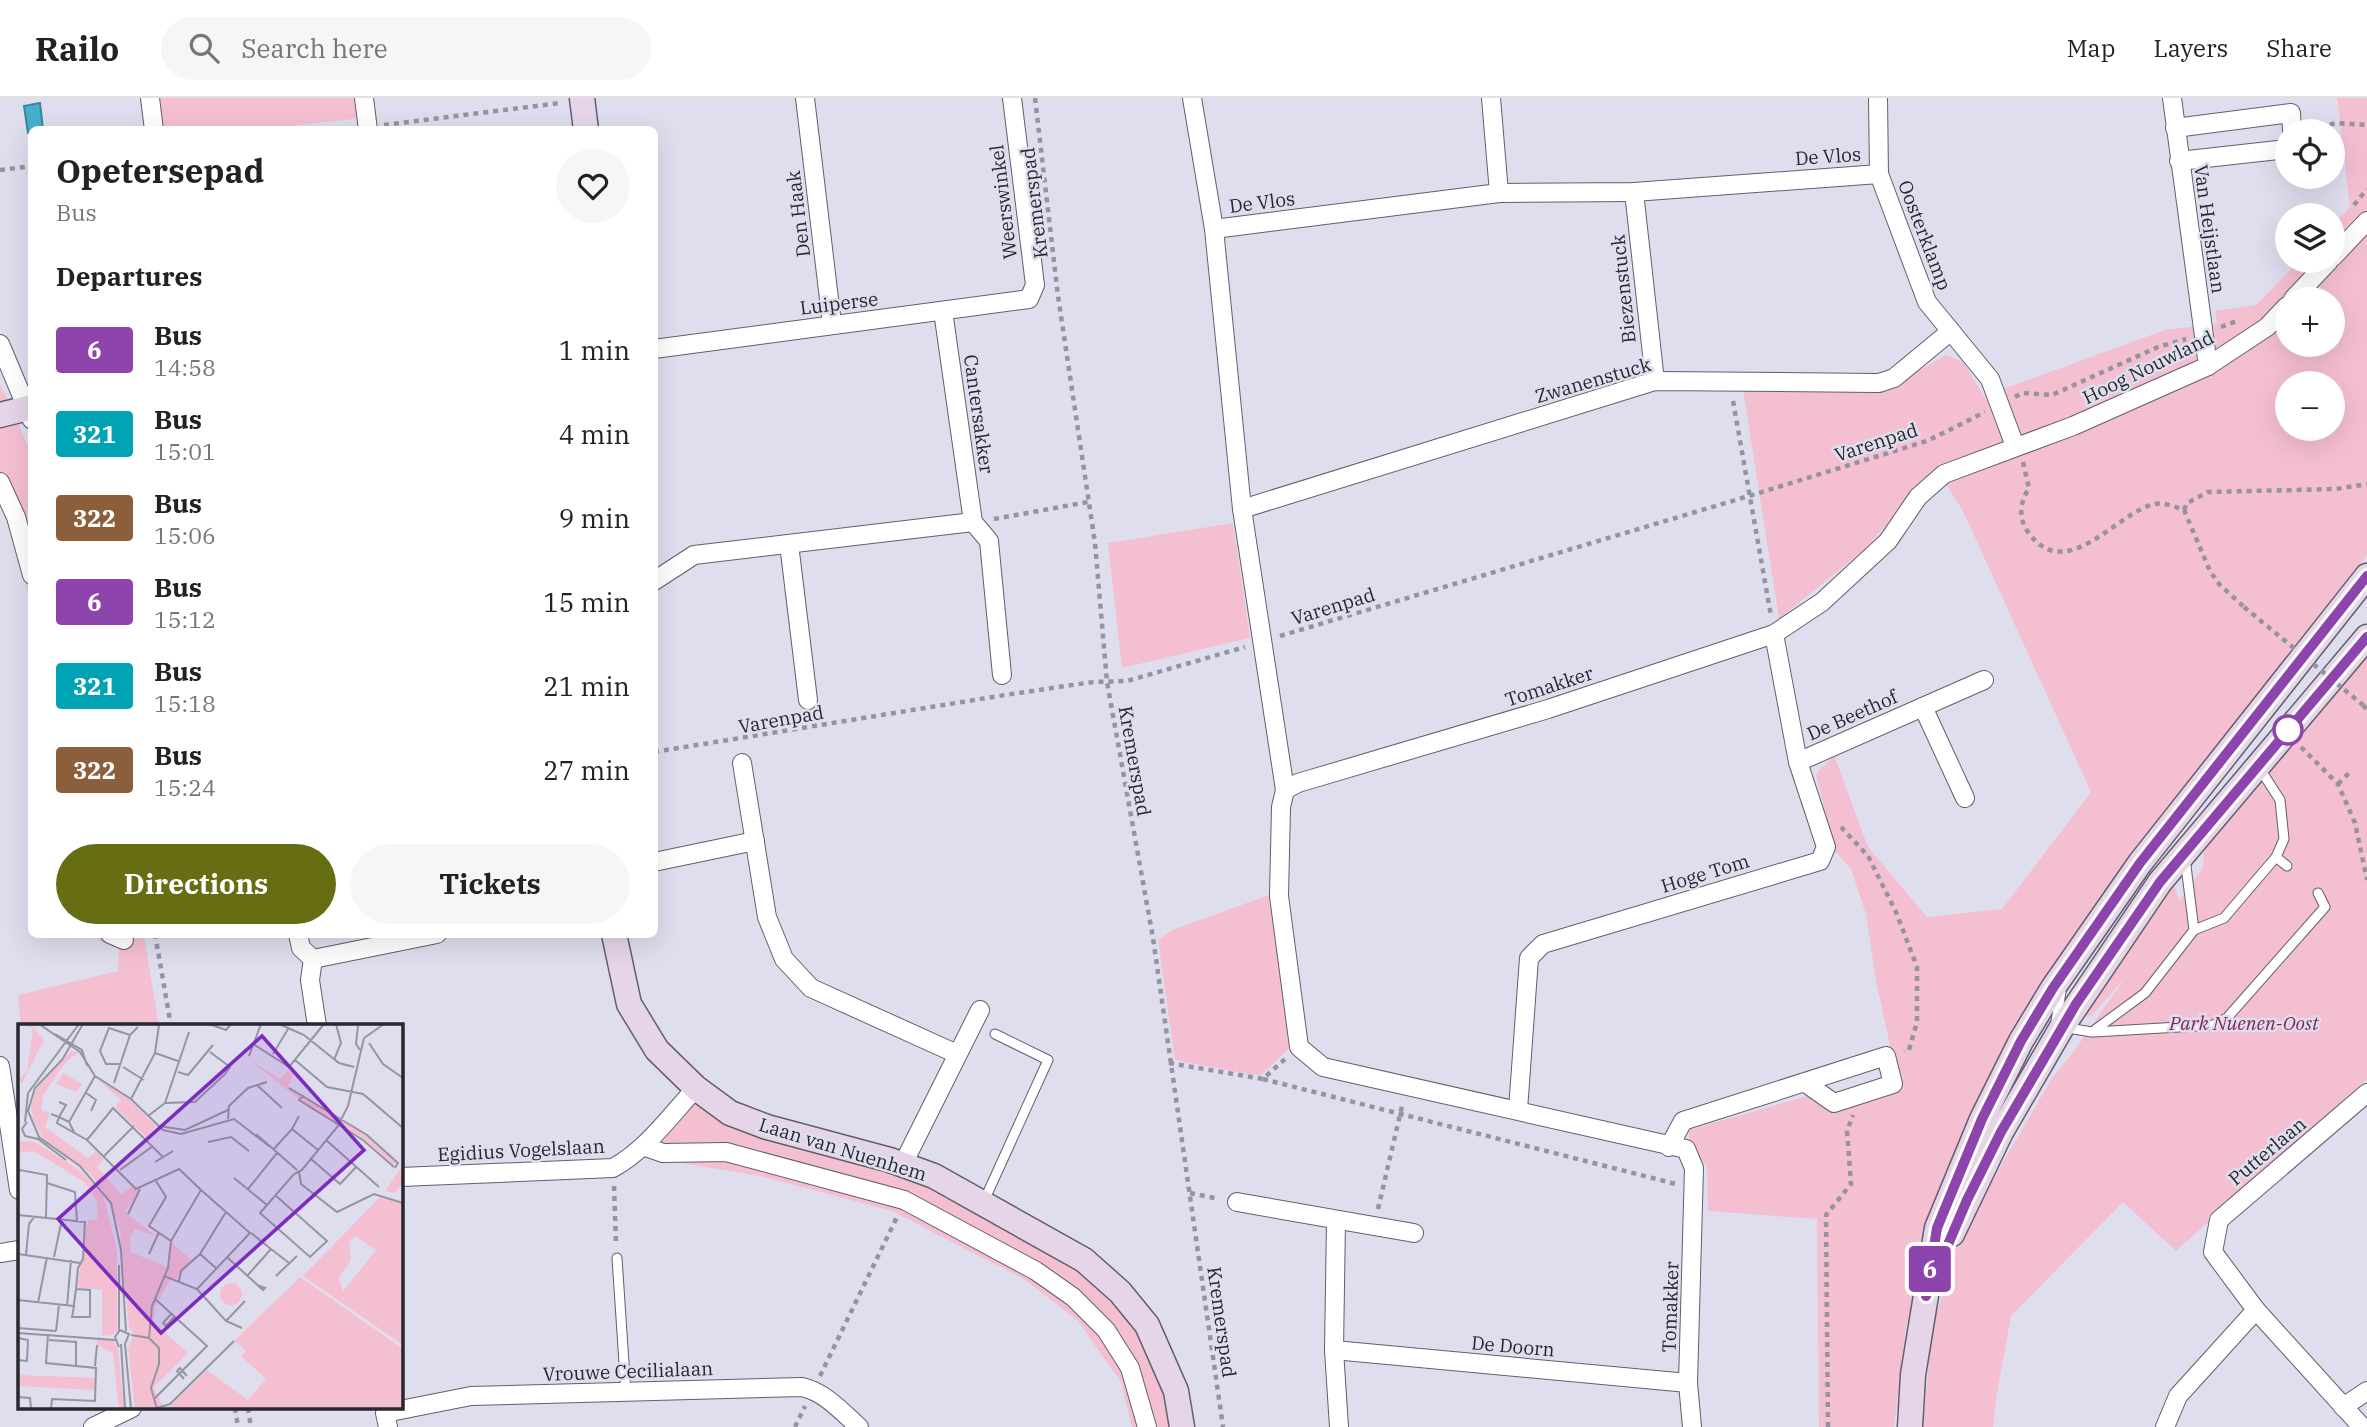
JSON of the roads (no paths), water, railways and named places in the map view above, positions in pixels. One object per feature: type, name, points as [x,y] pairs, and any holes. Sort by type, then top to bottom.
[{"type":"main road","points":[[582,99],[585,126]]},
{"type":"main road","points":[[0,415],[28,411]]},
{"type":"main road","points":[[1910,1427],[1913,1375],[1937,1228],[1982,1119],[2021,1041],[2140,863],[2367,576]]},
{"type":"main road","points":[[1926,1296],[1967,1200],[2062,1027],[2160,882],[2367,637]]},
{"type":"main road","name":"Laan van Nuenhem","points":[[615,938],[629,1004],[657,1050],[696,1088],[730,1113],[767,1128],[903,1164],[934,1176],[1084,1261],[1120,1292],[1147,1325],[1162,1357],[1176,1391],[1182,1427]]},
{"type":"street","points":[[150,98],[154,126]]},
{"type":"street","points":[[364,98],[368,126]]},
{"type":"street","name":"Den Haak","points":[[805,98],[832,324]]},
{"type":"street","name":"Weerswinkel","points":[[1012,98],[1035,285],[1029,299]]},
{"type":"street","points":[[1192,98],[1214,229]]},
{"type":"street","points":[[1491,98],[1499,193]]},
{"type":"street","name":"Oosterklamp","points":[[1878,98],[1879,174],[1927,302],[1990,379],[2015,446]]},
{"type":"street","name":"Van Heijstlaan","points":[[2172,98],[2208,366]]},
{"type":"street","points":[[2175,128],[2291,113],[2291,119]]},
{"type":"street","points":[[2179,161],[2275,150]]},
{"type":"street","name":"De Vlos","points":[[1285,790],[1242,509],[1214,229],[1499,193],[1633,192],[1879,174]]},
{"type":"street","name":"Biezenstuck","points":[[1633,192],[1655,382]]},
{"type":"street","points":[[2345,244],[2367,221]]},
{"type":"street","points":[[2304,287],[2318,273]]},
{"type":"street","name":"Luiperse","points":[[658,348],[1029,299]]},
{"type":"street","name":"Cantersakker","points":[[943,311],[972,522],[989,541],[1002,675]]},
{"type":"street","name":"Hoog Nouwland","points":[[2015,446],[2073,426],[2208,366],[2267,327],[2275,319]]},
{"type":"street","name":"Zwanenstuck","points":[[1242,509],[1655,382],[1729,380],[1879,383],[1894,378],[1951,331]]},
{"type":"street","points":[[0,344],[28,407]]},
{"type":"street","name":"Tomakker","points":[[1692,1427],[1688,1383],[1694,1168],[1686,1149],[1323,1067],[1299,1047],[1279,896],[1281,807],[1285,790],[1298,783],[1548,709],[1774,634],[1822,602],[1888,541],[1918,496],[1944,474],[2015,446]]},
{"type":"street","points":[[0,482],[16,517],[28,560]]},
{"type":"street","points":[[658,578],[694,555],[972,522]]},
{"type":"street","points":[[789,544],[808,700]]},
{"type":"street","name":"Hoge Tom","points":[[1517,1110],[1529,958],[1543,944],[1820,861],[1826,847],[1798,762],[1774,634]]},
{"type":"street","name":"De Beethof","points":[[1798,762],[1984,680]]},
{"type":"street","name":"De Beethof","points":[[1923,707],[1965,798]]},
{"type":"street","points":[[742,763],[768,917],[784,959],[811,988],[957,1054]]},
{"type":"street","points":[[658,861],[755,841]]},
{"type":"street","points":[[299,938],[301,948],[313,959]]},
{"type":"street","points":[[313,959],[417,938]]},
{"type":"street","points":[[313,959],[310,980],[317,1024]]},
{"type":"street","points":[[903,1164],[980,1010]]},
{"type":"street","points":[[1669,1147],[1684,1121],[1804,1082],[1886,1056],[1893,1084],[1834,1103],[1804,1082]]},
{"type":"street","points":[[1,1066],[18,1183]]},
{"type":"street","name":"Egidius Vogelslaan","points":[[402,1177],[613,1167],[629,1159],[643,1146],[696,1088]]},
{"type":"street","name":"Putterlaan","points":[[2256,1310],[2213,1252],[2219,1220],[2367,1093]]},
{"type":"street","name":"Laan van Nuenhem","points":[[643,1146],[663,1153],[726,1152],[904,1200],[1036,1271],[1073,1297],[1106,1330],[1130,1368],[1147,1427]]},
{"type":"street","points":[[1237,1202],[1414,1233]]},
{"type":"street","points":[[1336,1221],[1334,1350],[1339,1427]]},
{"type":"street","points":[[0,1254],[18,1250]]},
{"type":"street","points":[[2165,1427],[2178,1396],[2256,1310],[2362,1427]]},
{"type":"street","name":"De Doorn","points":[[1334,1350],[1688,1383]]},
{"type":"street","name":"Vrouwe Cecilialaan","points":[[384,1416],[471,1396],[802,1387],[813,1389],[859,1427]]},
{"type":"street","points":[[2343,1407],[2367,1391]]},
{"type":"street","points":[[96,1419],[125,1410]]},
{"type":"lane","points":[[2092,1032],[2145,993],[2194,930],[2224,918],[2276,857],[2284,839],[2280,800],[2257,766]]},
{"type":"lane","points":[[2184,853],[2194,930]]},
{"type":"lane","points":[[2276,857],[2287,866]]},
{"type":"lane","points":[[2065,973],[2056,1021],[2062,1027],[2092,1032],[2213,1025],[2227,1018],[2325,907],[2318,893]]},
{"type":"lane","points":[[983,1203],[1048,1060],[995,1034]]},
{"type":"lane","points":[[617,1258],[626,1393]]},
{"type":"water","points":[[40,103],[43,126],[28,126],[28,133],[24,106]]},
{"type":"park label","name":"Park Nuenen-Oost","points":[[2244,1023]]}]
